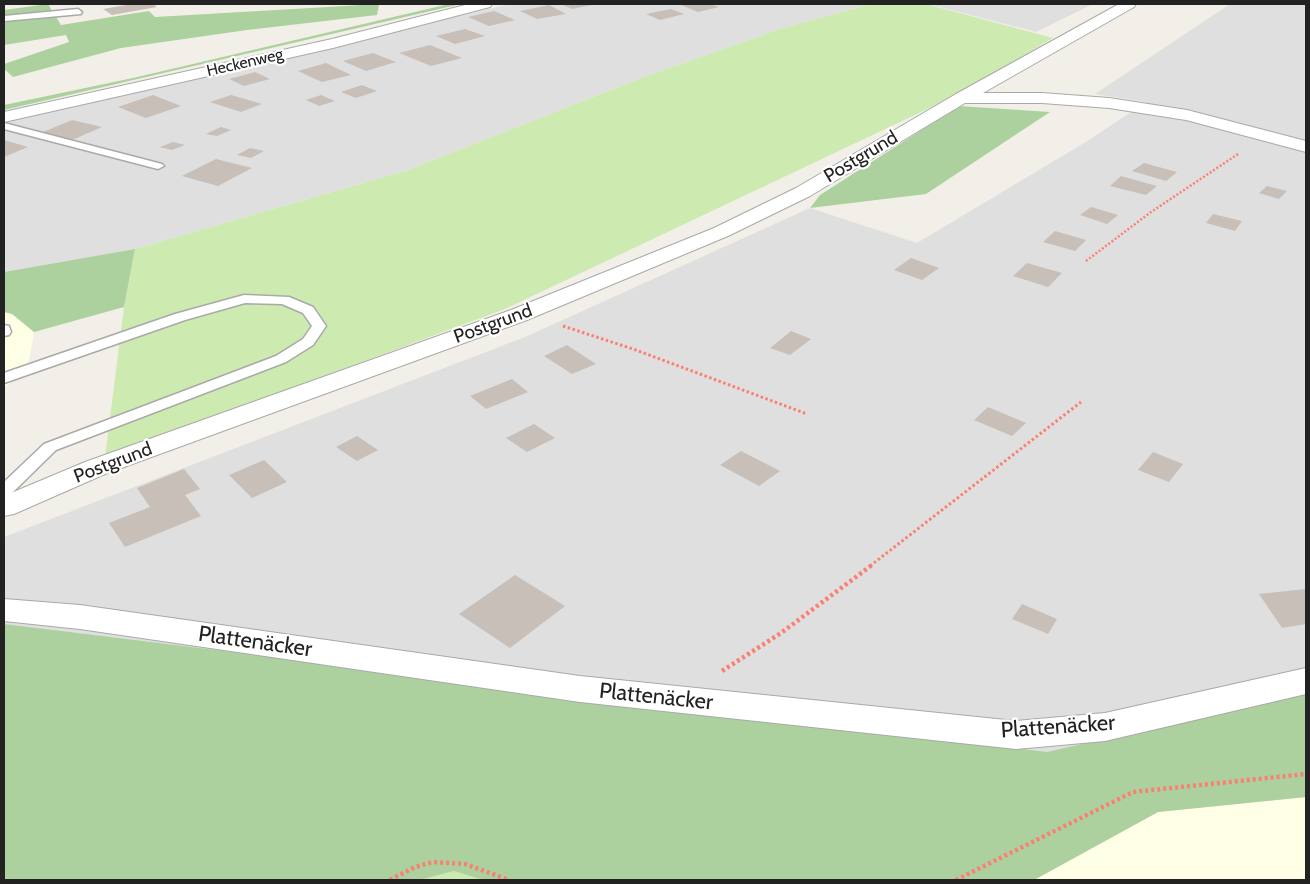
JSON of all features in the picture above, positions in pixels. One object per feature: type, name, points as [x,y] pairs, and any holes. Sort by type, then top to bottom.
[{"type":"street","name":"Heckenweg","points":[[4,117],[333,43],[485,4]]},
{"type":"street","name":"Postgrund","points":[[4,507],[95,468],[519,315],[721,232],[780,205],[962,98],[1129,4]]},
{"type":"street","points":[[962,98],[1042,98],[1109,103],[1187,115],[1306,147]]},
{"type":"street","name":"Plattenäcker","points":[[4,610],[80,617],[580,689],[1016,735],[1105,727],[1306,681]]},
{"type":"lane","points":[[4,19],[78,12]]},
{"type":"lane","points":[[4,126],[158,166]]},
{"type":"lane","points":[[4,378],[180,317],[244,299],[284,300],[308,310],[319,326],[308,342],[281,359],[50,447],[4,491]]},
{"type":"path","points":[[1086,261],[1151,212],[1253,144],[1255,137],[1247,131]]},
{"type":"path","points":[[519,315],[566,327],[633,349],[807,414]]},
{"type":"path","points":[[678,699],[782,633],[929,522],[1081,402]]},
{"type":"path","points":[[956,880],[1132,792],[1306,774]]},
{"type":"path","points":[[390,880],[433,862],[465,864],[508,880]]},
{"type":"shaded area","points":[[511,4],[870,4],[780,29],[644,77],[408,170],[135,249],[4,272],[4,121],[349,44],[439,20]]},
{"type":"shaded area","points":[[928,4],[1093,4],[1036,32]]},
{"type":"shaded area","points":[[1230,4],[1306,4],[1306,880],[4,880],[4,537],[525,337],[810,208],[917,243],[1089,140],[1146,102],[1095,94]]},
{"type":"shaded area","points":[[4,312],[12,314],[34,332],[28,366],[4,388]]},
{"type":"shaded area","points":[[1306,797],[1306,880],[1034,880],[1158,812]]},
{"type":"green space","points":[[48,4],[61,25],[149,11],[155,17],[379,4],[377,15],[247,30],[121,48],[13,77],[4,69],[4,64],[69,42],[66,35],[4,45],[4,10]]},
{"type":"green space","points":[[449,4],[461,4],[4,110],[4,105],[133,78]]},
{"type":"green space","points":[[870,4],[926,4],[1053,38],[955,96],[505,309],[105,457],[124,307],[135,249],[408,170],[644,77],[780,29]]},
{"type":"green space","points":[[959,106],[1050,112],[926,194],[810,208],[820,195]]},
{"type":"green space","points":[[135,249],[124,307],[34,332],[12,314],[4,312],[4,272]]},
{"type":"green space","points":[[4,624],[1047,752],[1306,693],[1306,797],[1158,812],[1034,880],[483,880],[454,871],[419,880],[4,880]]},
{"type":"green space","points":[[454,871],[483,880],[419,880]]},
{"type":"building","points":[[132,4],[153,4],[157,7],[112,15],[103,9]]},
{"type":"building","points":[[561,4],[592,4],[592,5],[572,9]]},
{"type":"building","points":[[710,4],[719,7],[698,12],[681,5]]},
{"type":"building","points":[[549,5],[566,14],[537,19],[520,11]]},
{"type":"building","points":[[671,9],[684,14],[660,20],[646,14]]},
{"type":"building","points":[[494,11],[515,20],[489,26],[468,17]]},
{"type":"building","points":[[465,29],[485,36],[455,44],[436,36]]},
{"type":"building","points":[[430,45],[462,58],[431,66],[399,53]]},
{"type":"building","points":[[373,53],[396,62],[366,71],[343,61]]},
{"type":"building","points":[[326,63],[351,75],[322,82],[298,71]]},
{"type":"building","points":[[255,72],[270,79],[244,86],[229,79]]},
{"type":"building","points":[[362,85],[377,91],[356,98],[341,92]]},
{"type":"building","points":[[153,95],[181,106],[146,118],[118,107]]},
{"type":"building","points":[[231,95],[262,104],[241,112],[210,102]]},
{"type":"building","points":[[321,95],[335,101],[319,106],[306,100]]},
{"type":"building","points":[[72,120],[102,127],[72,140],[43,132]]},
{"type":"building","points":[[221,127],[231,130],[217,136],[206,134]]},
{"type":"building","points":[[4,140],[28,147],[4,157]]},
{"type":"building","points":[[173,142],[185,145],[172,150],[160,147]]},
{"type":"building","points":[[250,148],[264,151],[251,158],[237,155]]},
{"type":"building","points":[[216,159],[252,168],[218,186],[182,176]]},
{"type":"building","points":[[1144,163],[1177,172],[1166,181],[1132,171]]},
{"type":"building","points":[[1121,176],[1157,186],[1146,195],[1110,186]]},
{"type":"building","points":[[1267,186],[1287,191],[1279,199],[1259,193]]},
{"type":"building","points":[[1091,207],[1118,215],[1107,224],[1080,215]]},
{"type":"building","points":[[1213,214],[1242,221],[1235,231],[1206,223]]},
{"type":"building","points":[[1055,231],[1086,240],[1075,251],[1043,242]]},
{"type":"building","points":[[911,258],[939,268],[922,280],[894,270]]},
{"type":"building","points":[[1027,263],[1062,273],[1048,287],[1013,276]]},
{"type":"building","points":[[791,331],[811,339],[790,355],[770,348]]},
{"type":"building","points":[[567,345],[596,364],[572,374],[544,356]]},
{"type":"building","points":[[512,379],[528,392],[486,409],[470,396]]},
{"type":"building","points":[[988,407],[1026,423],[1012,436],[974,420]]},
{"type":"building","points":[[534,424],[555,438],[527,452],[506,438]]},
{"type":"building","points":[[357,436],[378,450],[357,461],[336,447]]},
{"type":"building","points":[[741,451],[780,471],[759,486],[720,465]]},
{"type":"building","points":[[1153,452],[1183,464],[1169,482],[1138,470]]},
{"type":"building","points":[[264,460],[287,482],[252,498],[229,475]]},
{"type":"building","points":[[184,469],[200,489],[185,495],[201,516],[125,547],[109,523],[150,507],[137,488]]},
{"type":"building","points":[[515,575],[565,606],[510,648],[459,614]]},
{"type":"building","points":[[1306,589],[1306,624],[1282,628],[1259,594]]},
{"type":"building","points":[[1022,604],[1057,619],[1048,634],[1012,619]]}]
